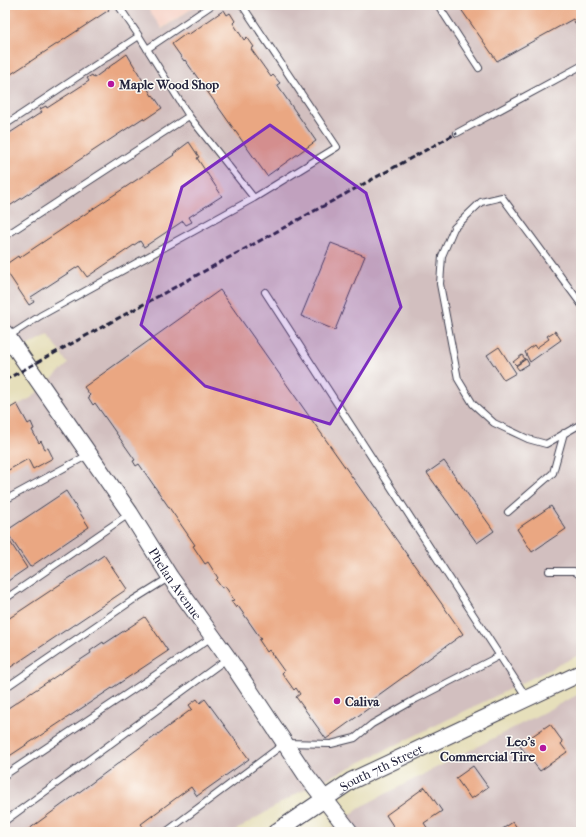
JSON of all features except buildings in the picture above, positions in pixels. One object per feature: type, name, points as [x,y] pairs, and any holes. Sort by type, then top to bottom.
[{"type":"street","name":"Phelan Avenue","points":[[6,335],[130,513],[170,577],[228,658],[285,743],[350,832]]},
{"type":"street","name":"South 7th Street","points":[[276,832],[351,781],[581,673]]},
{"type":"lane","points":[[118,5],[189,116],[254,198]]},
{"type":"lane","points":[[147,49],[212,5]]},
{"type":"lane","points":[[6,335],[254,198],[337,147],[242,5]]},
{"type":"lane","points":[[438,5],[479,68]]},
{"type":"lane","points":[[5,126],[139,36]]},
{"type":"lane","points":[[457,133],[581,66]]},
{"type":"lane","points":[[5,236],[189,116]]},
{"type":"lane","points":[[581,304],[502,197],[481,202],[454,228],[442,256],[440,284],[458,379],[473,404],[494,423],[528,439],[546,444],[581,424]]},
{"type":"lane","points":[[265,292],[527,698]]},
{"type":"lane","points":[[508,512],[553,473],[564,433]]},
{"type":"lane","points":[[5,500],[90,454]]},
{"type":"lane","points":[[5,598],[130,513]]},
{"type":"lane","points":[[549,571],[574,571],[581,576]]},
{"type":"lane","points":[[5,688],[133,600],[170,577]]},
{"type":"lane","points":[[5,775],[212,637]]},
{"type":"lane","points":[[166,832],[285,743],[331,744],[355,738],[372,724],[416,699],[499,656]]},
{"type":"lane","points":[[5,821],[228,658]]},
{"type":"highlighted area","points":[[270,125],[366,193],[401,307],[330,424],[205,386],[141,325],[182,187]]},
{"type":"shaded area","points":[[5,5],[145,5],[162,29],[197,5],[581,5],[581,654],[296,794],[233,832],[5,832],[5,411],[31,398],[68,364],[48,335],[5,357]]},
{"type":"shaded area","points":[[145,5],[197,5],[161,29]]},
{"type":"shaded area","points":[[581,693],[581,832],[327,832],[364,805]]},
{"type":"railway","points":[[5,380],[457,133]]},
{"type":"place","name":"Maple Wood Shop","points":[[111,84]]},
{"type":"place","name":"Caliva","points":[[337,701]]},
{"type":"place","name":"Leo's Commercial Tire","points":[[543,748]]}]
